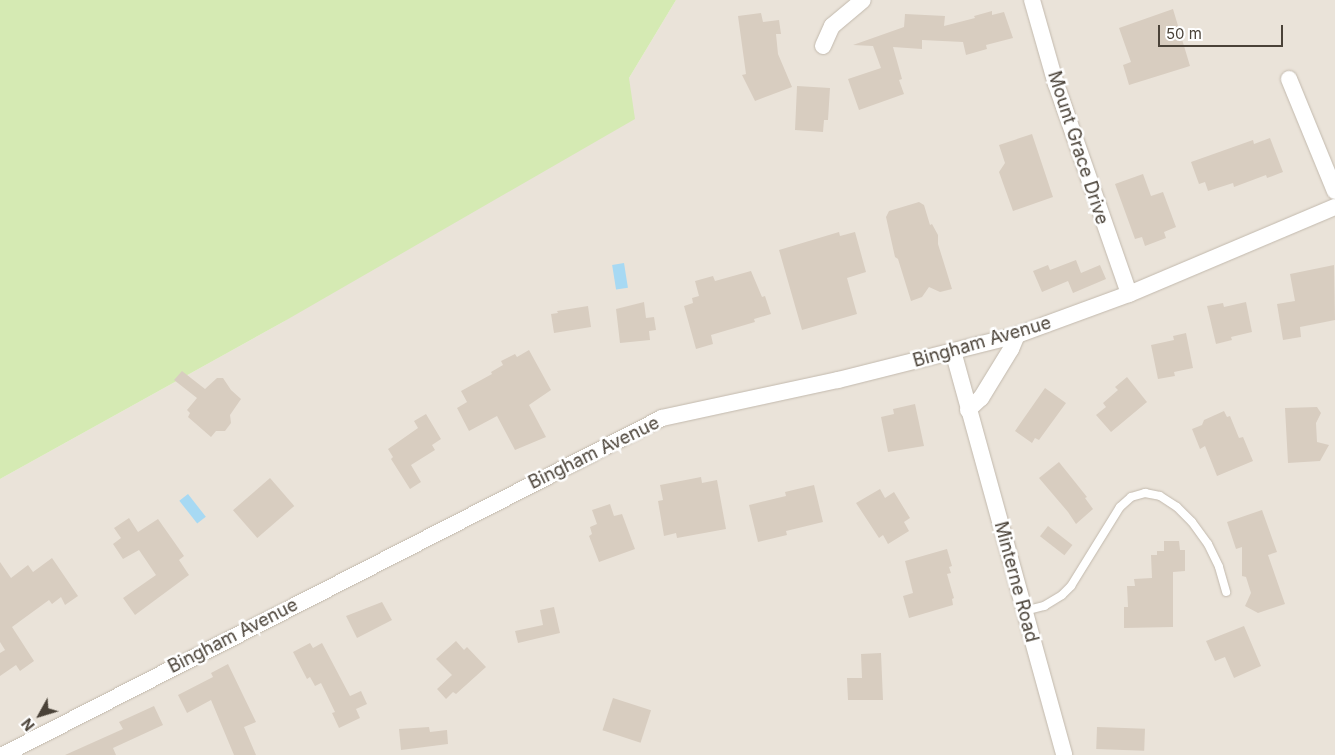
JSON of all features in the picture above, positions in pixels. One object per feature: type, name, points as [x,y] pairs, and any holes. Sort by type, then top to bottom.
[{"type":"street","points":[[822,46],[832,26],[863,0]]},
{"type":"street","name":"Mount Grace Drive","points":[[1032,0],[1062,103],[1128,294]]},
{"type":"street","points":[[1289,79],[1335,191]]},
{"type":"street","name":"Bingham Avenue","points":[[4,755],[662,418],[838,380],[1017,335],[1128,294],[1335,207]]},
{"type":"street","points":[[968,410],[981,398],[1011,349],[1017,335]]},
{"type":"street","name":"Minterne Road","points":[[953,351],[1064,755]]},
{"type":"lane","points":[[1024,611],[1038,608],[1062,595],[1070,586],[1120,507],[1131,498],[1145,493],[1160,496],[1177,507],[1192,522],[1208,544],[1219,567],[1226,592]]},
{"type":"shaded area","points":[[676,0],[1335,0],[1335,755],[0,755],[0,479],[283,322],[629,78]]},
{"type":"green space","points":[[0,0],[676,0],[629,78],[635,119],[283,322],[0,479]]},
{"type":"water","points":[[624,263],[628,288],[616,290],[612,265]]},
{"type":"water","points":[[188,494],[206,517],[197,524],[179,501]]},
{"type":"building","points":[[1173,9],[1190,66],[1129,85],[1123,65],[1131,62],[1119,28]]},
{"type":"building","points":[[992,11],[992,15],[1004,12],[1013,38],[986,45],[987,49],[966,55],[963,42],[922,40],[922,49],[893,47],[902,79],[899,80],[904,94],[859,110],[848,79],[881,68],[873,46],[853,45],[904,27],[905,14],[945,16],[944,26],[975,18],[974,16]]},
{"type":"building","points":[[761,13],[763,22],[779,20],[781,34],[776,34],[778,54],[792,87],[755,101],[742,75],[746,74],[738,16]]},
{"type":"building","points":[[797,86],[830,88],[828,120],[824,120],[823,132],[795,130]]},
{"type":"building","points":[[1032,134],[1053,197],[1013,211],[999,172],[1005,163],[999,145]]},
{"type":"building","points":[[1270,138],[1283,172],[1267,178],[1266,175],[1234,187],[1233,183],[1208,191],[1205,182],[1199,184],[1191,162],[1253,140],[1254,144]]},
{"type":"building","points":[[1143,174],[1151,196],[1163,192],[1176,227],[1164,232],[1166,238],[1145,246],[1142,237],[1135,239],[1115,184]]},
{"type":"building","points":[[919,202],[924,205],[930,225],[932,224],[938,235],[938,244],[952,289],[940,292],[929,287],[922,297],[911,301],[898,259],[895,257],[886,217],[889,211]]},
{"type":"building","points":[[839,232],[840,236],[855,232],[866,272],[847,278],[857,314],[802,330],[779,250]]},
{"type":"building","points":[[1076,260],[1081,273],[1100,265],[1106,279],[1073,293],[1068,281],[1042,292],[1033,271],[1048,265],[1050,270]]},
{"type":"building","points":[[1334,265],[1335,320],[1300,327],[1301,337],[1283,340],[1277,304],[1295,301],[1290,274]]},
{"type":"building","points":[[751,271],[762,297],[765,296],[771,314],[754,319],[755,322],[711,335],[713,344],[696,349],[684,306],[693,303],[692,298],[699,296],[695,281],[713,276],[715,281]]},
{"type":"building","points":[[644,302],[646,318],[654,317],[656,330],[649,331],[650,340],[620,343],[616,309]]},
{"type":"building","points":[[1246,302],[1252,332],[1231,337],[1232,340],[1216,344],[1207,306],[1223,303],[1224,307]]},
{"type":"building","points":[[588,306],[591,327],[554,333],[551,314],[558,313],[557,311]]},
{"type":"building","points":[[1186,333],[1193,368],[1174,372],[1175,376],[1158,379],[1151,345],[1174,340],[1173,336]]},
{"type":"building","points":[[529,350],[551,390],[529,405],[546,437],[515,450],[497,416],[469,431],[457,408],[467,402],[461,391],[492,374],[491,372],[503,365],[501,361],[515,354],[517,357]]},
{"type":"building","points":[[182,371],[205,389],[217,378],[223,378],[231,390],[241,399],[230,415],[231,423],[225,431],[216,431],[211,437],[188,417],[190,413],[187,410],[197,398],[174,380]]},
{"type":"building","points":[[1127,377],[1147,402],[1111,432],[1096,415],[1106,407],[1103,403],[1118,390],[1115,387]]},
{"type":"building","points":[[1045,388],[1066,403],[1039,440],[1035,438],[1032,443],[1015,431]]},
{"type":"building","points":[[915,404],[924,446],[888,452],[881,417],[894,414],[893,409]]},
{"type":"building","points":[[1317,407],[1321,413],[1316,423],[1317,442],[1329,445],[1320,461],[1288,463],[1285,408]]},
{"type":"building","points":[[1224,411],[1227,417],[1230,416],[1239,438],[1243,437],[1253,461],[1217,476],[1205,446],[1200,449],[1192,429],[1202,425],[1204,420]]},
{"type":"building","points":[[426,414],[441,439],[432,445],[435,450],[411,465],[421,482],[410,489],[391,459],[393,457],[388,449],[418,428],[414,421]]},
{"type":"building","points":[[1059,462],[1087,497],[1085,498],[1093,509],[1076,524],[1039,478]]},
{"type":"building","points":[[701,477],[702,483],[717,480],[726,529],[677,538],[676,533],[664,536],[658,501],[663,500],[660,485]]},
{"type":"building","points":[[270,478],[294,506],[257,538],[233,510]]},
{"type":"building","points":[[814,485],[823,522],[786,531],[787,535],[758,542],[749,505],[786,496],[785,492]]},
{"type":"building","points":[[880,489],[885,498],[894,492],[910,518],[904,522],[909,531],[888,544],[883,535],[879,538],[856,503]]},
{"type":"building","points":[[610,504],[614,516],[622,514],[635,549],[599,562],[589,536],[592,534],[590,527],[597,524],[592,510]]},
{"type":"building","points":[[1262,510],[1277,552],[1268,555],[1285,604],[1258,613],[1245,606],[1251,593],[1246,577],[1242,576],[1242,547],[1236,549],[1227,522]]},
{"type":"building","points":[[129,518],[138,532],[158,519],[184,556],[179,560],[189,575],[135,615],[123,598],[156,575],[139,550],[123,559],[113,544],[121,538],[114,528]]},
{"type":"building","points":[[1048,526],[1072,545],[1064,555],[1040,536]]},
{"type":"building","points":[[1164,541],[1179,541],[1180,550],[1185,550],[1185,571],[1173,572],[1173,627],[1124,628],[1124,607],[1128,607],[1127,586],[1135,586],[1134,579],[1152,578],[1151,555],[1157,555],[1157,551],[1164,551]]},
{"type":"building","points":[[947,549],[952,566],[949,567],[951,573],[947,574],[954,598],[952,599],[953,605],[909,618],[903,596],[913,593],[905,561]]},
{"type":"building","points":[[52,558],[78,596],[65,605],[61,597],[52,604],[49,600],[12,627],[34,661],[20,671],[16,665],[0,676],[0,653],[5,650],[0,642],[0,562],[11,578],[28,565],[33,572]]},
{"type":"building","points":[[382,602],[392,620],[357,638],[346,616]]},
{"type":"building","points":[[554,607],[560,633],[518,643],[515,631],[543,625],[540,610]]},
{"type":"building","points":[[1244,626],[1261,666],[1234,678],[1225,657],[1215,661],[1206,641]]},
{"type":"building","points":[[456,641],[464,650],[467,647],[486,667],[456,694],[453,692],[446,699],[437,689],[452,675],[436,659]]},
{"type":"building","points":[[310,643],[313,648],[322,643],[350,696],[361,691],[367,704],[356,709],[360,718],[339,728],[332,713],[335,712],[321,683],[315,686],[310,677],[307,679],[293,652]]},
{"type":"building","points":[[881,653],[883,700],[848,700],[847,678],[862,678],[861,654]]},
{"type":"building","points":[[228,664],[256,722],[244,727],[256,755],[234,755],[211,700],[187,713],[178,695],[213,677],[211,673]]},
{"type":"building","points":[[613,698],[651,710],[641,743],[602,730]]},
{"type":"building","points":[[154,706],[163,725],[113,748],[116,755],[65,755],[123,729],[119,722]]},
{"type":"building","points":[[429,727],[430,732],[447,730],[448,744],[401,750],[399,729]]},
{"type":"building","points":[[1097,727],[1145,729],[1144,751],[1096,749]]}]
